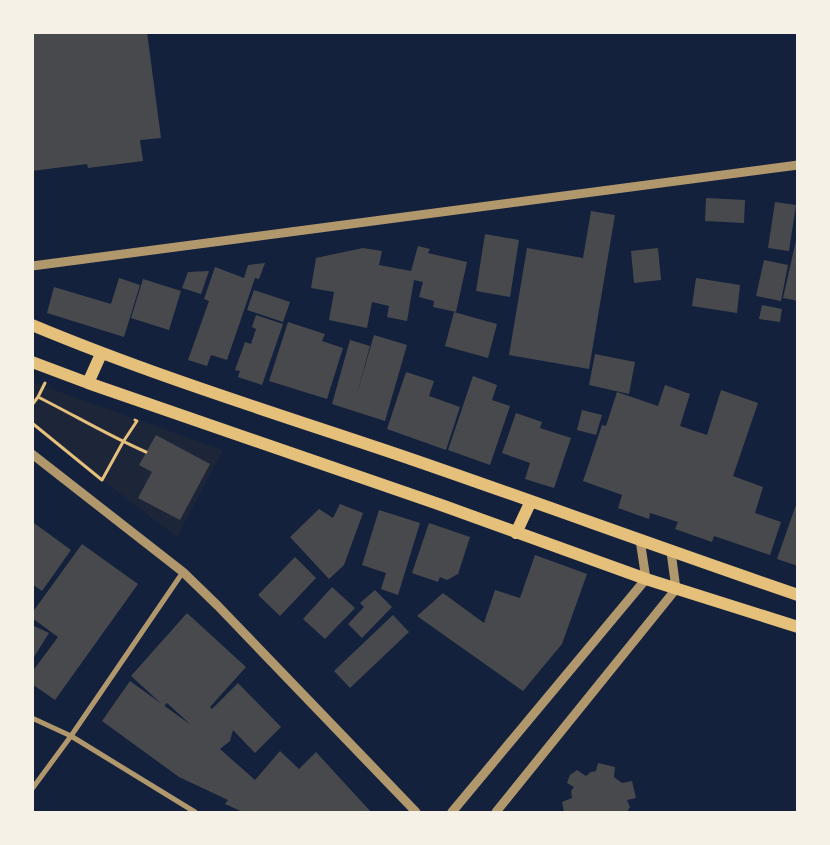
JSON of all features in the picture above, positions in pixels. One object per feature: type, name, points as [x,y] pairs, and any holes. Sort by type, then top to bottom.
[{"type":"main road","points":[[32,326],[101,354],[798,595]]},
{"type":"main road","points":[[88,383],[101,354]]},
{"type":"main road","points":[[32,362],[444,506],[646,579],[798,627]]},
{"type":"main road","points":[[516,533],[530,501]]},
{"type":"street","points":[[32,266],[798,164]]},
{"type":"street","points":[[32,454],[183,572],[416,812]]},
{"type":"street","points":[[452,812],[646,579],[640,540]]},
{"type":"street","points":[[496,812],[676,589],[671,552]]},
{"type":"street","points":[[32,789],[71,736],[183,572]]},
{"type":"street","points":[[32,718],[71,736],[196,812]]},
{"type":"path","points":[[32,405],[44,386],[50,368]]},
{"type":"path","points":[[38,397],[123,442],[146,452]]},
{"type":"path","points":[[32,423],[102,480],[137,420],[128,417]]},
{"type":"shaded area","points":[[32,382],[223,450],[177,537],[102,480],[33,423]]},
{"type":"building","points":[[32,32],[147,32],[161,138],[140,140],[143,161],[88,168],[87,164],[32,171]]},
{"type":"building","points":[[706,198],[745,200],[744,223],[705,221]]},
{"type":"building","points":[[775,202],[796,205],[789,251],[768,248]]},
{"type":"building","points":[[591,211],[615,215],[589,369],[509,355],[527,248],[583,258]]},
{"type":"building","points":[[485,234],[519,240],[510,297],[476,291]]},
{"type":"building","points":[[798,236],[798,301],[783,298]]},
{"type":"building","points":[[418,246],[430,249],[428,253],[467,262],[456,312],[433,307],[434,301],[419,297],[423,282],[414,280],[407,321],[387,317],[389,306],[372,302],[367,328],[329,320],[334,292],[311,288],[316,258],[363,248],[382,251],[379,265],[411,271]]},
{"type":"building","points":[[658,248],[661,280],[634,283],[631,251]]},
{"type":"building","points":[[764,260],[788,265],[781,301],[756,296]]},
{"type":"building","points":[[265,263],[259,279],[255,278],[227,360],[211,355],[207,366],[188,360],[209,301],[204,299],[215,267],[244,278],[248,265]]},
{"type":"building","points":[[209,271],[201,294],[182,288],[188,272]]},
{"type":"building","points":[[119,278],[140,285],[124,337],[47,313],[54,287],[111,304]]},
{"type":"building","points":[[696,278],[740,285],[737,313],[692,306]]},
{"type":"building","points":[[143,279],[181,291],[169,330],[131,318]]},
{"type":"building","points":[[254,290],[290,302],[283,322],[247,310]]},
{"type":"building","points":[[762,305],[782,309],[780,322],[759,319]]},
{"type":"building","points":[[454,312],[497,324],[488,358],[445,346]]},
{"type":"building","points":[[256,315],[283,324],[262,385],[238,377],[240,371],[235,370],[245,342],[251,344],[256,329],[252,327]]},
{"type":"building","points":[[288,322],[325,334],[322,341],[343,348],[327,399],[269,381]]},
{"type":"building","points":[[374,335],[407,345],[385,421],[332,404],[350,340],[370,346],[356,397]]},
{"type":"building","points":[[595,354],[635,362],[629,394],[589,385]]},
{"type":"building","points":[[406,372],[434,381],[429,396],[460,407],[446,450],[387,429]]},
{"type":"building","points":[[473,376],[497,385],[492,400],[510,406],[490,465],[448,450]]},
{"type":"building","points":[[665,385],[690,394],[680,426],[707,435],[721,390],[758,403],[733,476],[763,487],[755,513],[781,522],[770,555],[714,536],[712,542],[675,529],[678,522],[650,513],[649,519],[618,508],[622,495],[583,481],[602,425],[606,426],[617,392],[658,406]]},
{"type":"building","points":[[582,410],[602,415],[596,435],[577,430]]},
{"type":"building","points":[[516,413],[542,422],[540,428],[571,438],[554,488],[525,479],[530,463],[502,453]]},
{"type":"building","points":[[156,435],[210,464],[180,520],[138,498],[152,472],[139,465]]},
{"type":"building","points":[[798,502],[798,566],[777,559]]},
{"type":"building","points":[[340,504],[363,513],[344,565],[329,579],[290,537],[319,509],[333,518]]},
{"type":"building","points":[[379,510],[420,523],[398,595],[381,589],[386,573],[362,565]]},
{"type":"building","points":[[34,523],[71,550],[42,591],[32,584],[32,526]]},
{"type":"building","points":[[429,523],[470,537],[458,574],[447,580],[440,577],[438,582],[412,573]]},
{"type":"building","points":[[82,544],[138,584],[55,700],[32,684],[32,672],[58,637],[32,618],[32,613]]},
{"type":"building","points":[[535,555],[587,574],[562,644],[523,691],[417,616],[443,593],[484,623],[495,590],[520,598]]},
{"type":"building","points":[[295,557],[316,578],[280,616],[258,595]]},
{"type":"building","points":[[332,587],[355,608],[325,639],[303,619]]},
{"type":"building","points":[[375,590],[392,607],[362,638],[348,624],[364,607],[360,603]]},
{"type":"building","points":[[187,613],[246,667],[210,707],[212,709],[238,683],[281,727],[255,753],[233,730],[230,741],[220,749],[255,780],[280,751],[299,769],[316,752],[371,812],[243,812],[225,804],[228,800],[179,777],[102,721],[130,681],[161,704],[131,676]],"holes":[[[167,703],[191,725],[164,706]]]},
{"type":"building","points":[[393,615],[409,632],[350,688],[334,671]]},
{"type":"building","points":[[32,625],[49,633],[32,660]]},
{"type":"building","points":[[598,763],[615,767],[614,777],[622,783],[632,781],[636,798],[627,800],[630,807],[627,812],[564,812],[562,802],[572,798],[571,791],[574,787],[567,783],[570,775],[577,770],[586,776],[596,771]]}]
